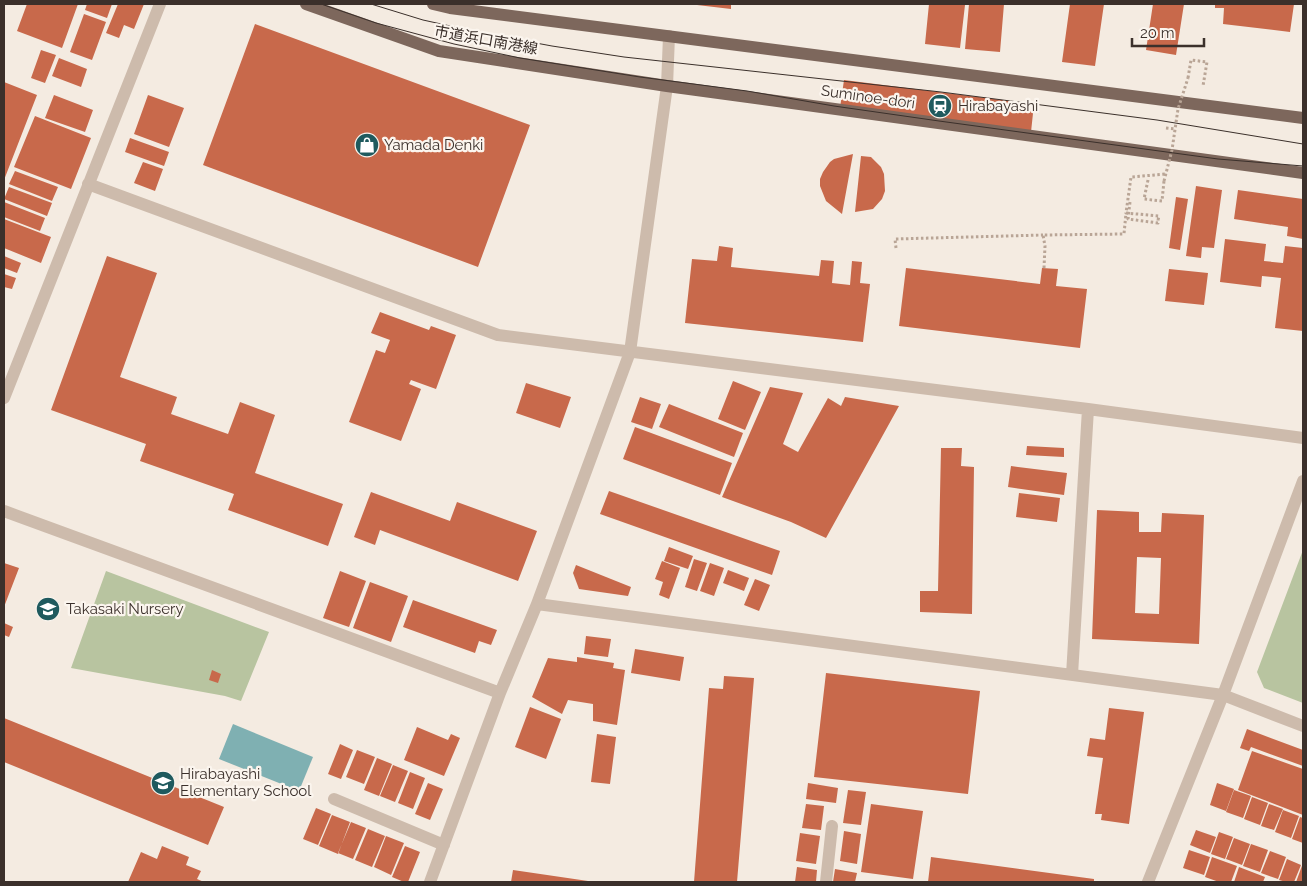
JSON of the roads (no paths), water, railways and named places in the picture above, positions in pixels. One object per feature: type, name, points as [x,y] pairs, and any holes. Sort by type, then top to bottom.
[{"type":"main road","name":"市道浜口南港線","points":[[306,4],[439,51],[667,86]]},
{"type":"main road","name":"市道浜口南港線","points":[[432,4],[450,8],[669,36]]},
{"type":"main road","points":[[669,36],[1303,118]]},
{"type":"main road","name":"Suminoe-dori","points":[[667,86],[1303,173]]},
{"type":"street","points":[[4,398],[160,4]]},
{"type":"street","points":[[430,882],[500,694],[537,604],[630,352],[667,86],[669,36]]},
{"type":"street","points":[[88,184],[498,335],[1303,438]]},
{"type":"street","points":[[1072,675],[1088,409]]},
{"type":"street","points":[[1148,882],[1223,695],[1303,481]]},
{"type":"street","points":[[4,512],[500,694]]},
{"type":"street","points":[[537,604],[1223,695],[1303,726]]},
{"type":"street","points":[[334,799],[444,845]]},
{"type":"street","points":[[826,882],[832,826]]},
{"type":"water","points":[[233,724],[313,757],[299,791],[219,759]]},
{"type":"tram line","points":[[321,4],[376,23],[454,44],[520,58],[939,121],[1218,159],[1303,166]]},
{"type":"tram line","points":[[371,4],[423,20],[482,33],[624,57],[941,92],[1157,120],[1303,144]]},
{"type":"place","name":"Hirabayashi","points":[[940,106]]},
{"type":"place","name":"Yamada Denki","points":[[367,145]]},
{"type":"place","name":"Takasaki Nursery","points":[[48,609]]},
{"type":"place","name":"Hirabayashi Elementary School","points":[[163,783]]}]
